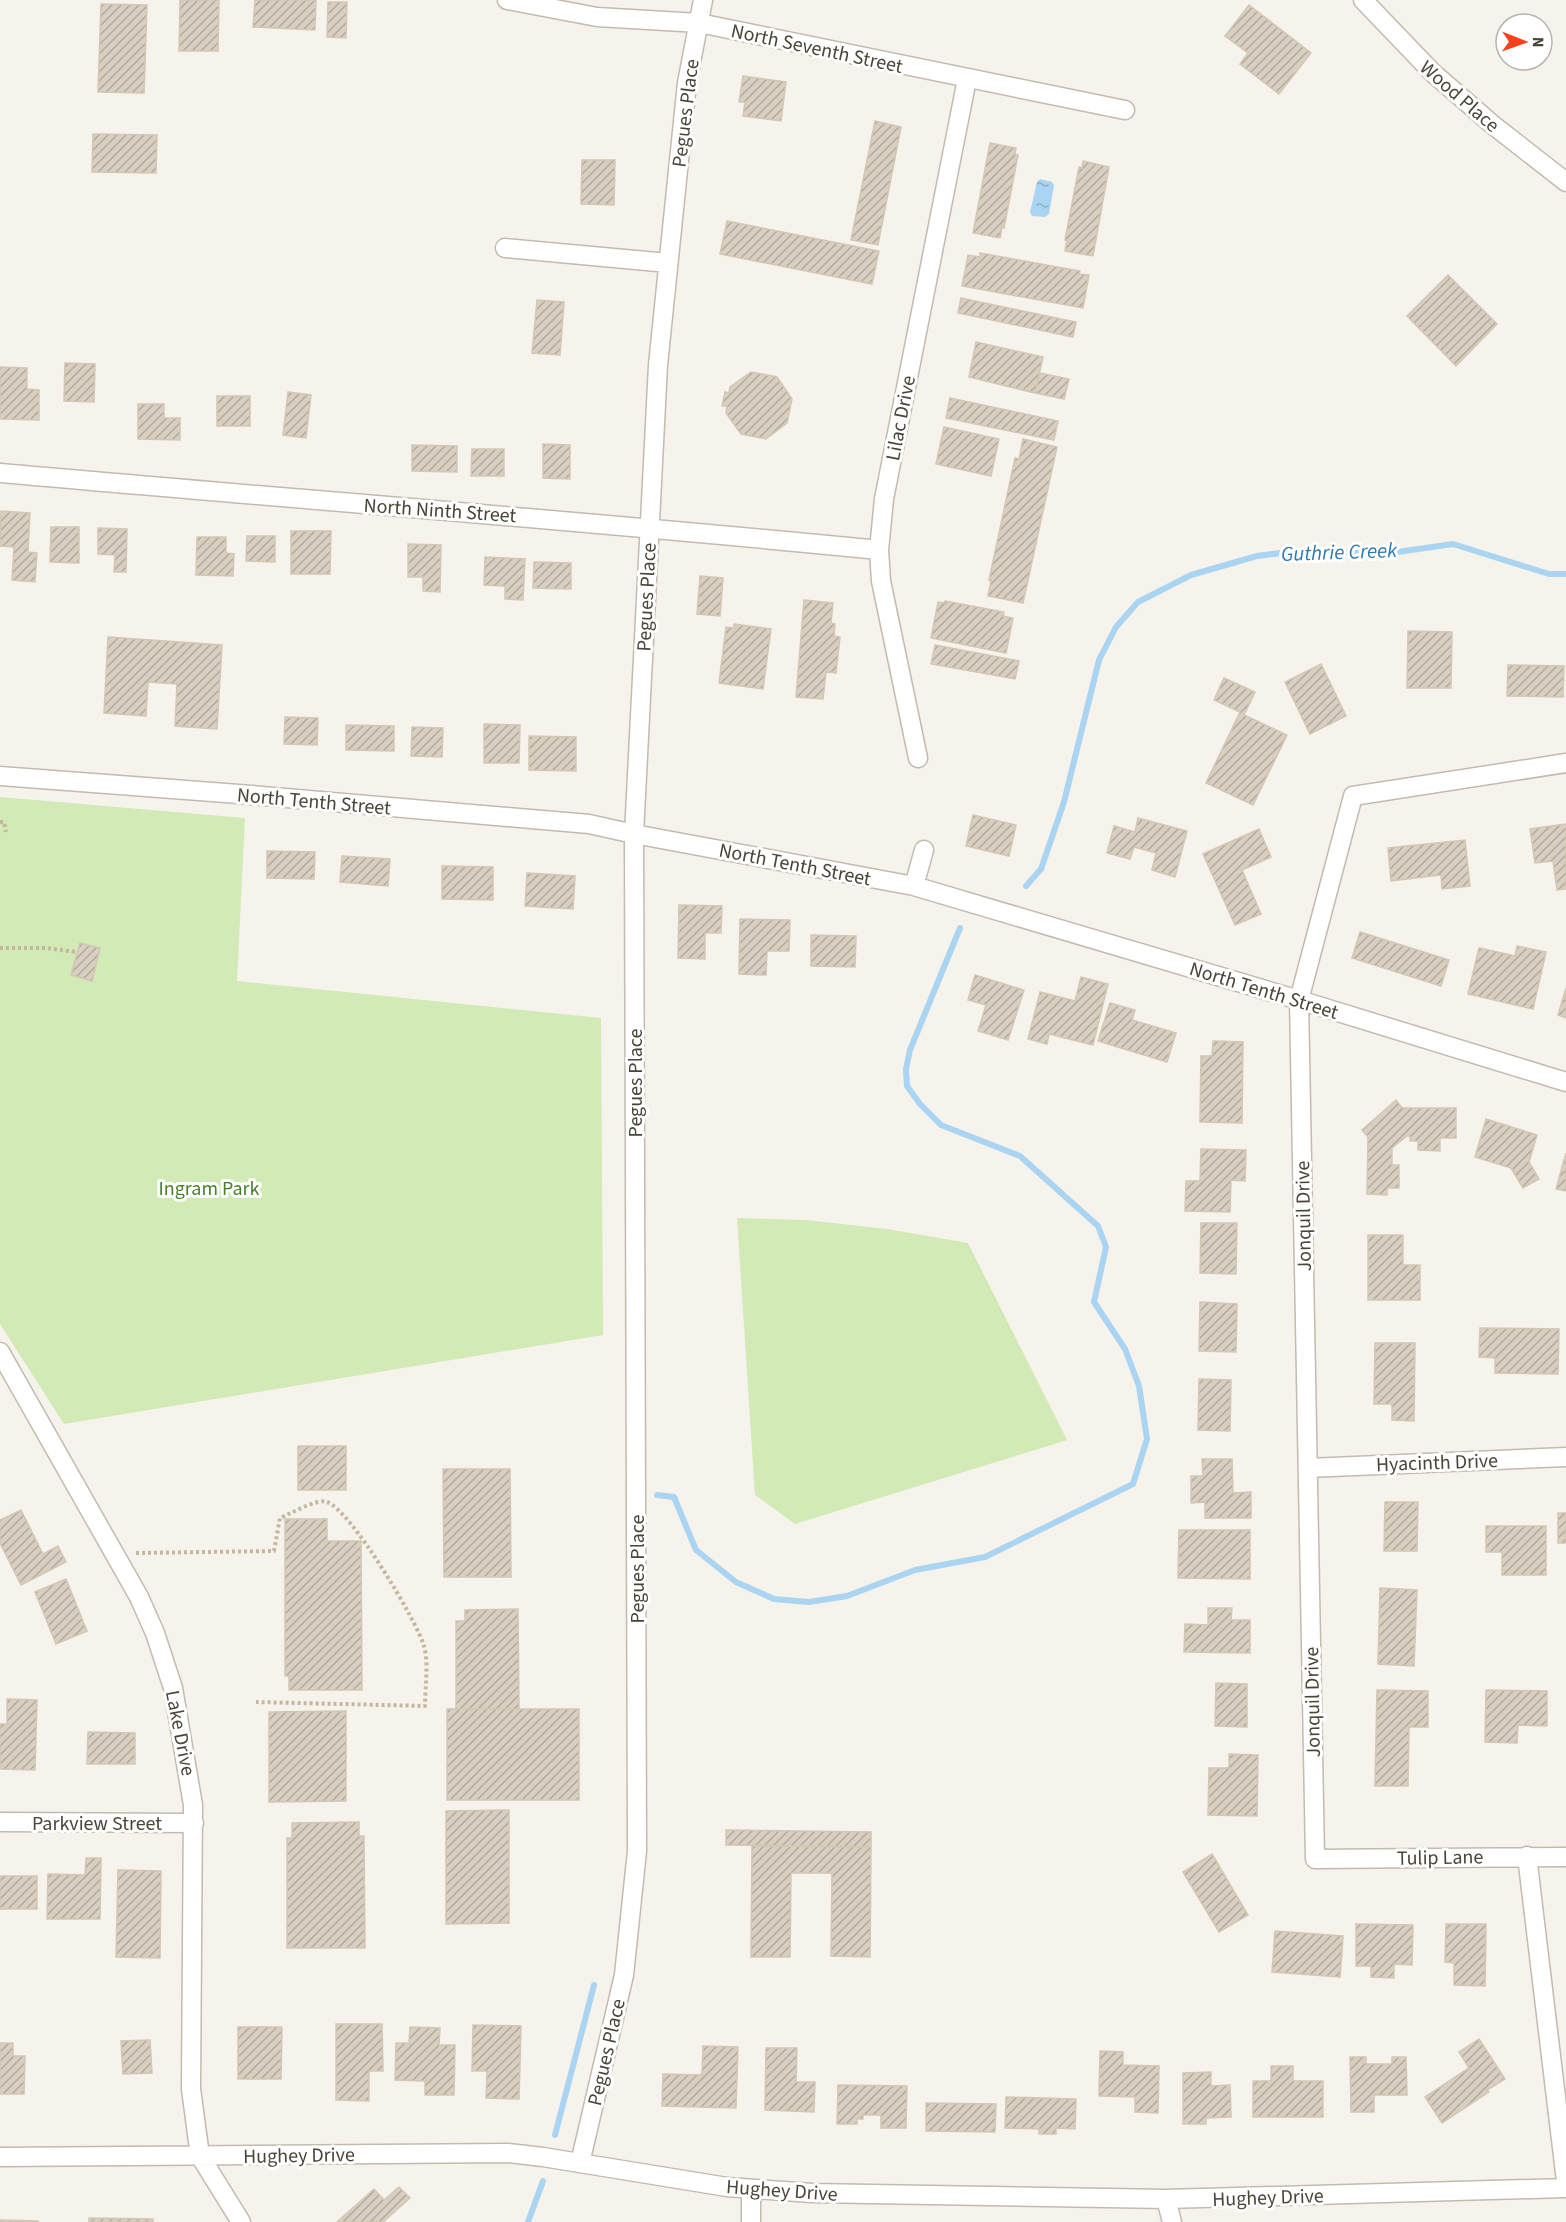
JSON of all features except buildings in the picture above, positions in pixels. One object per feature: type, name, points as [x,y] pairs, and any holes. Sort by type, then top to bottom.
[{"type":"street","name":"North Seventh Street","points":[[507,0],[597,17],[699,23],[1125,110]]},
{"type":"street","name":"Pegues Place","points":[[580,2163],[624,1975],[637,1851],[634,834],[658,365],[689,71],[703,0]]},
{"type":"street","name":"Wood Place","points":[[1363,0],[1432,74],[1566,182]]},
{"type":"street","name":"Lilac Drive","points":[[918,758],[881,581],[879,550],[885,499],[968,79]]},
{"type":"street","points":[[505,248],[668,263]]},
{"type":"street","name":"North Ninth Street","points":[[0,473],[649,527],[879,550]]},
{"type":"street","name":"Jonquil Drive","points":[[1315,1859],[1299,1000],[1353,796],[1566,763]]},
{"type":"street","name":"North Tenth Street","points":[[0,776],[589,824],[914,886],[1566,1082]]},
{"type":"street","points":[[914,886],[924,850]]},
{"type":"street","name":"Lake Drive","points":[[0,1352],[148,1615],[166,1664],[179,1717],[192,1794],[194,1823],[191,2089],[200,2156]]},
{"type":"street","name":"Hyacinth Drive","points":[[1308,1468],[1566,1457]]},
{"type":"street","name":"Parkview Street","points":[[0,1822],[194,1823]]},
{"type":"street","points":[[1527,1856],[1566,2181]]},
{"type":"street","name":"Tulip Lane","points":[[1315,1859],[1566,1857]]},
{"type":"street","name":"Hughey Drive","points":[[0,2157],[508,2153],[751,2190],[812,2193],[1167,2199],[1566,2188]]},
{"type":"street","points":[[200,2156],[241,2222]]},
{"type":"street","points":[[751,2190],[751,2222]]},
{"type":"street","points":[[1167,2199],[1172,2222]]},
{"type":"path","points":[[0,822],[4,822],[6,832]]},
{"type":"path","points":[[0,948],[46,948],[77,952]]},
{"type":"path","points":[[136,1553],[274,1551],[280,1518],[320,1501],[328,1502],[350,1522],[372,1552],[424,1645],[425,1706],[256,1702]]},
{"type":"green space","name":"Ingram Park","points":[[0,797],[245,818],[237,981],[601,1018],[603,1335],[64,1424],[0,1324]]},
{"type":"green space","points":[[737,1218],[806,1220],[887,1229],[968,1243],[1067,1440],[795,1524],[755,1495]]},
{"type":"water","points":[[1040,179],[1052,182],[1054,185],[1049,214],[1045,217],[1032,216],[1030,212],[1037,182]]},
{"type":"waterway","name":"Guthrie Creek","points":[[1026,886],[1041,869],[1064,802],[1099,660],[1116,627],[1138,602],[1191,575],[1257,556],[1305,550],[1384,554],[1453,544],[1549,574],[1566,574]]},
{"type":"waterway","points":[[657,1495],[674,1497],[696,1550],[736,1582],[774,1599],[809,1602],[847,1596],[915,1570],[985,1557],[1133,1484],[1147,1439],[1139,1386],[1125,1349],[1094,1302],[1106,1247],[1098,1226],[1020,1156],[941,1125],[920,1104],[907,1086],[906,1069],[910,1050],[960,928]]},
{"type":"waterway","points":[[555,2135],[594,1985]]},
{"type":"waterway","points":[[528,2222],[543,2181]]}]
